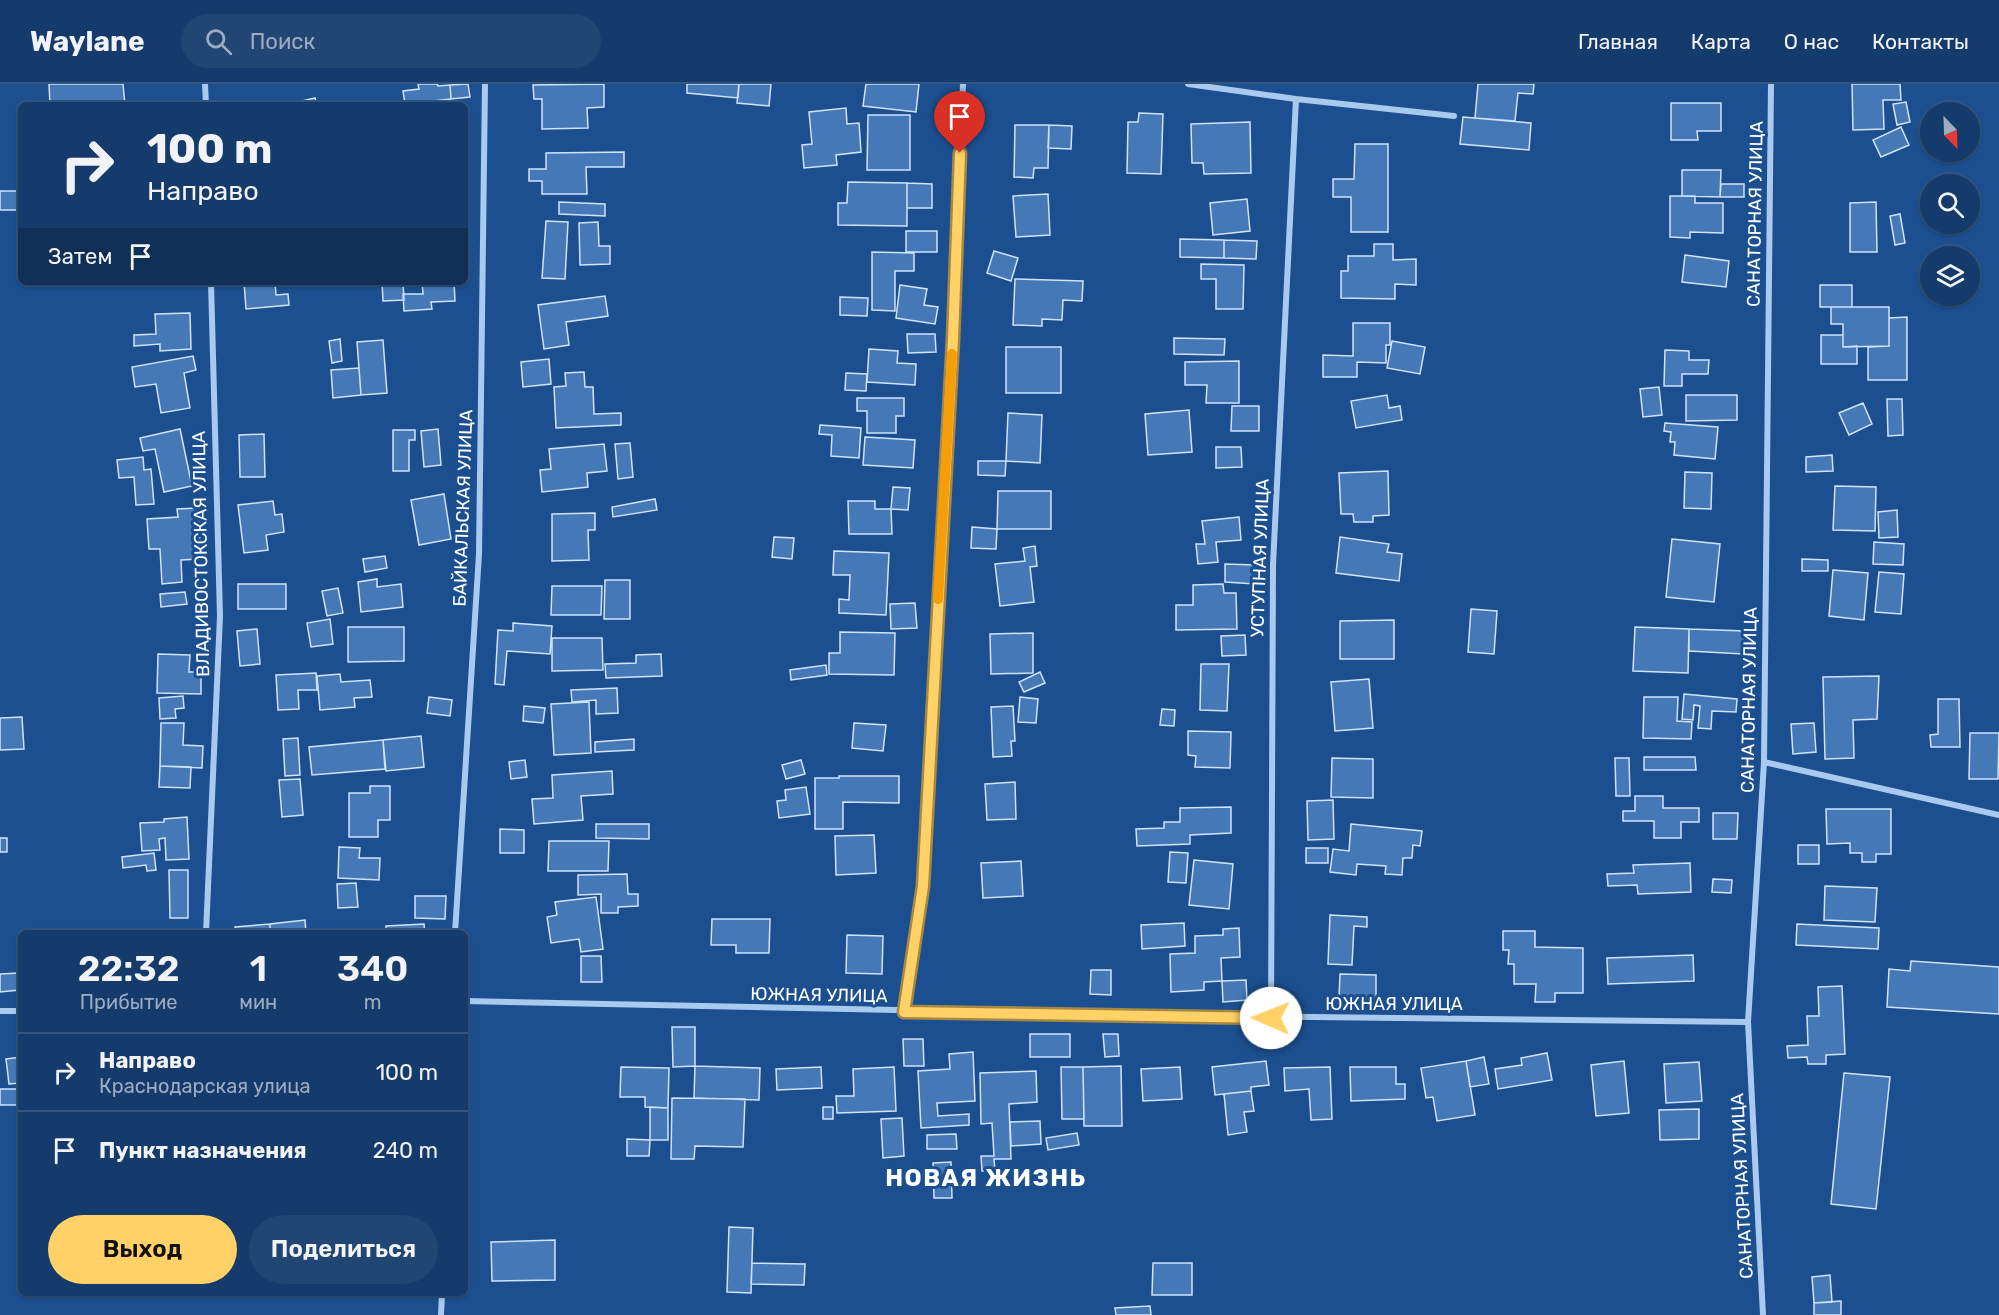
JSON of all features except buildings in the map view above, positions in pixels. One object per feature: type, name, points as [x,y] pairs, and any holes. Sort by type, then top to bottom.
[{"type":"street","points":[[205,84],[206,102]]},
{"type":"street","name":"БАЙКАЛЬСКАЯ УЛИЦА","points":[[455,930],[479,554],[486,84]]},
{"type":"street","points":[[904,1012],[923,886],[953,339],[963,84]]},
{"type":"street","points":[[1188,84],[1296,99],[1454,116]]},
{"type":"street","name":"САНАТОРНАЯ УЛИЦА","points":[[1763,1315],[1748,1022],[1764,762],[1771,84]]},
{"type":"street","name":"УСТУПНАЯ УЛИЦА","points":[[1271,1018],[1273,565],[1296,99]]},
{"type":"street","name":"ВЛАДИВОСТОКСКАЯ УЛИЦА","points":[[206,930],[220,616],[211,285]]},
{"type":"street","points":[[1764,762],[1999,815]]},
{"type":"street","name":"ЮЖНАЯ УЛИЦА","points":[[468,1001],[1271,1018],[1748,1022]]},
{"type":"street","points":[[0,1011],[18,1011]]},
{"type":"street","points":[[441,1315],[442,1296]]},
{"type":"slow traffic","points":[[938,599],[952,354]]},
{"type":"district","name":"НОВАЯ ЖИЗНЬ","points":[[986,1178]]},
{"type":"route","points":[[960,153],[953,339],[923,886],[904,1012],[1271,1018]]}]
